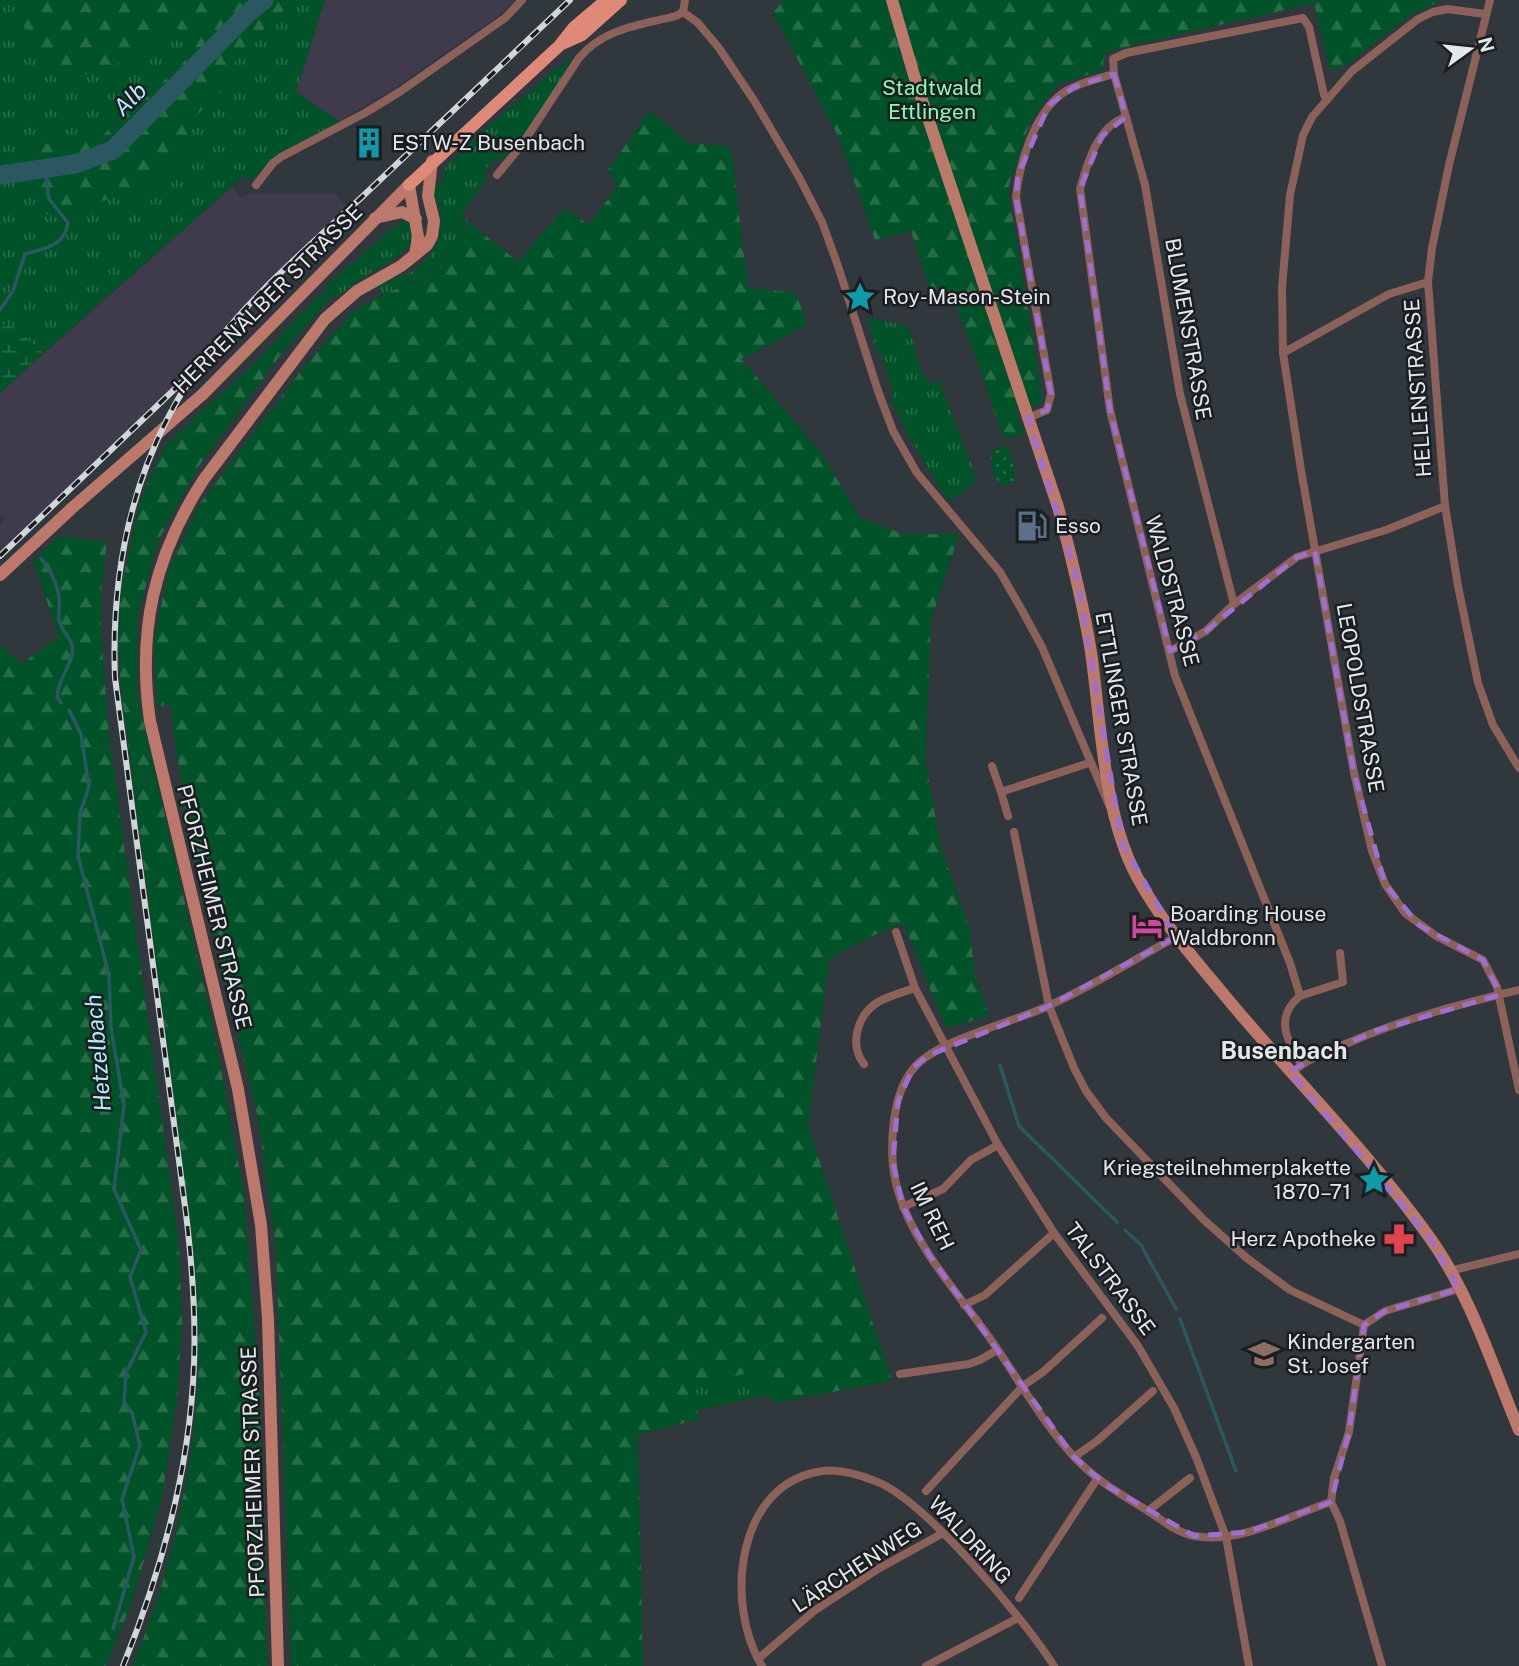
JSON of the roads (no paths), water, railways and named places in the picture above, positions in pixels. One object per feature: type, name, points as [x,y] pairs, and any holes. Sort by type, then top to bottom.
[{"type":"main road","name":"HERRENALBER STRASSE","points":[[0,575],[203,394],[432,161],[606,0]]},
{"type":"main road","name":"HERRENALBER STRASSE","points":[[559,46],[582,35],[621,0]]},
{"type":"main road","name":"ETTLINGER STRASSE","points":[[892,0],[916,82],[1058,507],[1077,578],[1114,811],[1122,842],[1135,873],[1153,905],[1177,937],[1296,1069],[1429,1237],[1460,1289],[1519,1430]]},
{"type":"main road","name":"PFORZHEIMER STRASSE","points":[[278,1666],[268,1319],[261,1225],[238,1089],[150,721],[146,691],[146,638],[154,586],[162,560],[174,531],[204,479],[325,319],[356,291],[401,266],[427,246],[432,236],[434,221],[428,196],[432,161]]},
{"type":"main road","points":[[409,185],[428,196]]},
{"type":"main road","points":[[409,185],[418,237],[415,255]]},
{"type":"main road","points":[[375,218],[402,212],[416,219]]},
{"type":"street","points":[[256,185],[281,157],[401,91],[505,18],[522,0]]},
{"type":"street","points":[[683,12],[685,0]]},
{"type":"street","name":"HELLENSTRASSE","points":[[1490,0],[1447,177],[1432,248],[1428,282],[1445,506],[1478,682],[1493,725],[1519,768]]},
{"type":"street","name":"LEOPOLDSTRASSE","points":[[1485,14],[1447,9],[1418,19],[1352,71],[1312,117],[1303,135],[1290,195],[1283,275],[1283,353],[1354,773],[1372,851],[1385,884],[1405,913],[1419,925],[1483,960],[1499,995],[1519,1090]]},
{"type":"street","points":[[497,175],[521,146],[589,47],[621,29],[683,12]]},
{"type":"street","points":[[683,12],[698,23],[719,48],[755,102],[799,177],[822,222],[893,431],[929,488],[1000,572],[1042,647],[1106,802],[1114,811]]},
{"type":"street","name":"BLUMENSTRASSE","points":[[1234,604],[1180,394],[1145,184],[1114,74],[1113,59],[1126,53],[1303,18],[1310,27],[1327,100]]},
{"type":"street","points":[[1028,418],[1047,410],[1051,394],[1016,197],[1018,175],[1049,105],[1074,87],[1114,74]]},
{"type":"street","name":"WALDSTRASSE","points":[[1126,117],[1108,126],[1101,136],[1085,171],[1080,190],[1110,410],[1175,676],[1290,963],[1300,996]]},
{"type":"street","points":[[1283,353],[1389,294],[1428,282]]},
{"type":"street","points":[[1170,651],[1206,631],[1234,604],[1297,557],[1385,530],[1445,506]]},
{"type":"street","points":[[1001,792],[1089,763]]},
{"type":"street","points":[[992,766],[1008,816]]},
{"type":"street","points":[[1014,832],[1049,1006],[1086,1091],[1106,1118],[1204,1220],[1248,1259],[1290,1290],[1364,1325]]},
{"type":"street","name":"TALSTRASSE","points":[[896,932],[915,988],[998,1145],[1054,1233],[1113,1309],[1162,1384],[1196,1457],[1226,1537],[1249,1666]]},
{"type":"street","name":"IM REH","points":[[1177,937],[1049,1006],[945,1047],[927,1056],[913,1068],[898,1101],[893,1127],[893,1162],[897,1189],[903,1207],[930,1256],[1074,1457],[1097,1479],[1178,1531],[1194,1536],[1226,1537],[1248,1532],[1331,1502]]},
{"type":"street","points":[[1340,953],[1343,982],[1300,996],[1291,1003],[1285,1021],[1286,1036],[1296,1069],[1375,1031],[1425,1014],[1519,990]]},
{"type":"street","points":[[864,1064],[857,1055],[855,1039],[869,1011],[878,1002],[915,988]]},
{"type":"street","points":[[903,1207],[943,1189],[971,1160],[998,1145]]},
{"type":"street","points":[[964,1305],[985,1295],[1054,1233]]},
{"type":"street","points":[[1450,1270],[1519,1254]]},
{"type":"street","points":[[1382,1666],[1340,1521],[1331,1502],[1334,1478],[1349,1432],[1364,1325],[1385,1311],[1460,1289]]},
{"type":"street","points":[[926,1491],[1023,1386],[1102,1318]]},
{"type":"street","points":[[900,1374],[969,1364],[997,1350]]},
{"type":"street","points":[[1074,1457],[1097,1441],[1153,1391]]},
{"type":"street","name":"WALDRING","points":[[760,1662],[745,1620],[740,1582],[751,1533],[760,1513],[778,1491],[799,1478],[826,1470],[878,1481],[915,1506],[943,1533],[1017,1618],[1054,1666]]},
{"type":"street","points":[[1148,1511],[1190,1478]]},
{"type":"street","points":[[1019,1598],[1097,1479]]},
{"type":"street","name":"LÄRCHENWEG","points":[[760,1662],[814,1611],[877,1569],[943,1533]]},
{"type":"street","points":[[926,1666],[1017,1618]]},
{"type":"waterway","name":"Alb","points":[[0,175],[75,164],[113,150],[264,0]]},
{"type":"waterway","name":"Hetzelbach","points":[[0,310],[13,291],[25,254],[58,242],[66,231],[68,223],[49,199],[45,168]]},
{"type":"waterway","name":"Hetzelbach","points":[[41,558],[57,587],[59,620],[73,650],[58,691],[57,697],[61,703]]},
{"type":"waterway","name":"Hetzelbach","points":[[69,710],[81,734],[89,787],[80,813],[78,856],[109,975],[111,1028],[124,1105],[114,1189],[141,1250],[130,1277],[146,1332],[126,1373],[124,1402],[132,1413],[140,1445],[122,1499],[134,1557],[113,1629]]},
{"type":"waterway","points":[[1000,1065],[1019,1126],[1117,1222]]},
{"type":"waterway","points":[[1125,1230],[1141,1245],[1176,1309]]},
{"type":"waterway","points":[[1180,1319],[1236,1471]]},
{"type":"railway","points":[[123,1666],[150,1593],[172,1518],[187,1442],[194,1345],[193,1289],[186,1214],[115,678],[118,586],[125,541],[136,498],[150,456],[169,415],[192,376],[236,319],[289,265],[570,0]]},
{"type":"railway","points":[[0,556],[182,382]]},
{"type":"place","name":"ESTW-Z Busenbach","points":[[369,143]]},
{"type":"place","name":"Roy-Mason-Stein","points":[[860,297]]},
{"type":"place","name":"Esso","points":[[1032,526]]},
{"type":"place","name":"Boarding House Waldbronn","points":[[1147,926]]},
{"type":"place","name":"Kriegsteilnehmerplakette 1870–71","points":[[1374,1180]]},
{"type":"place","name":"Herz Apotheke","points":[[1399,1239]]},
{"type":"place","name":"Kindergarten St. Josef","points":[[1264,1354]]},
{"type":"district","name":"Busenbach","points":[[1284,1051]]},
{"type":"park label","name":"Stadtwald Ettlingen","points":[[932,100]]}]
